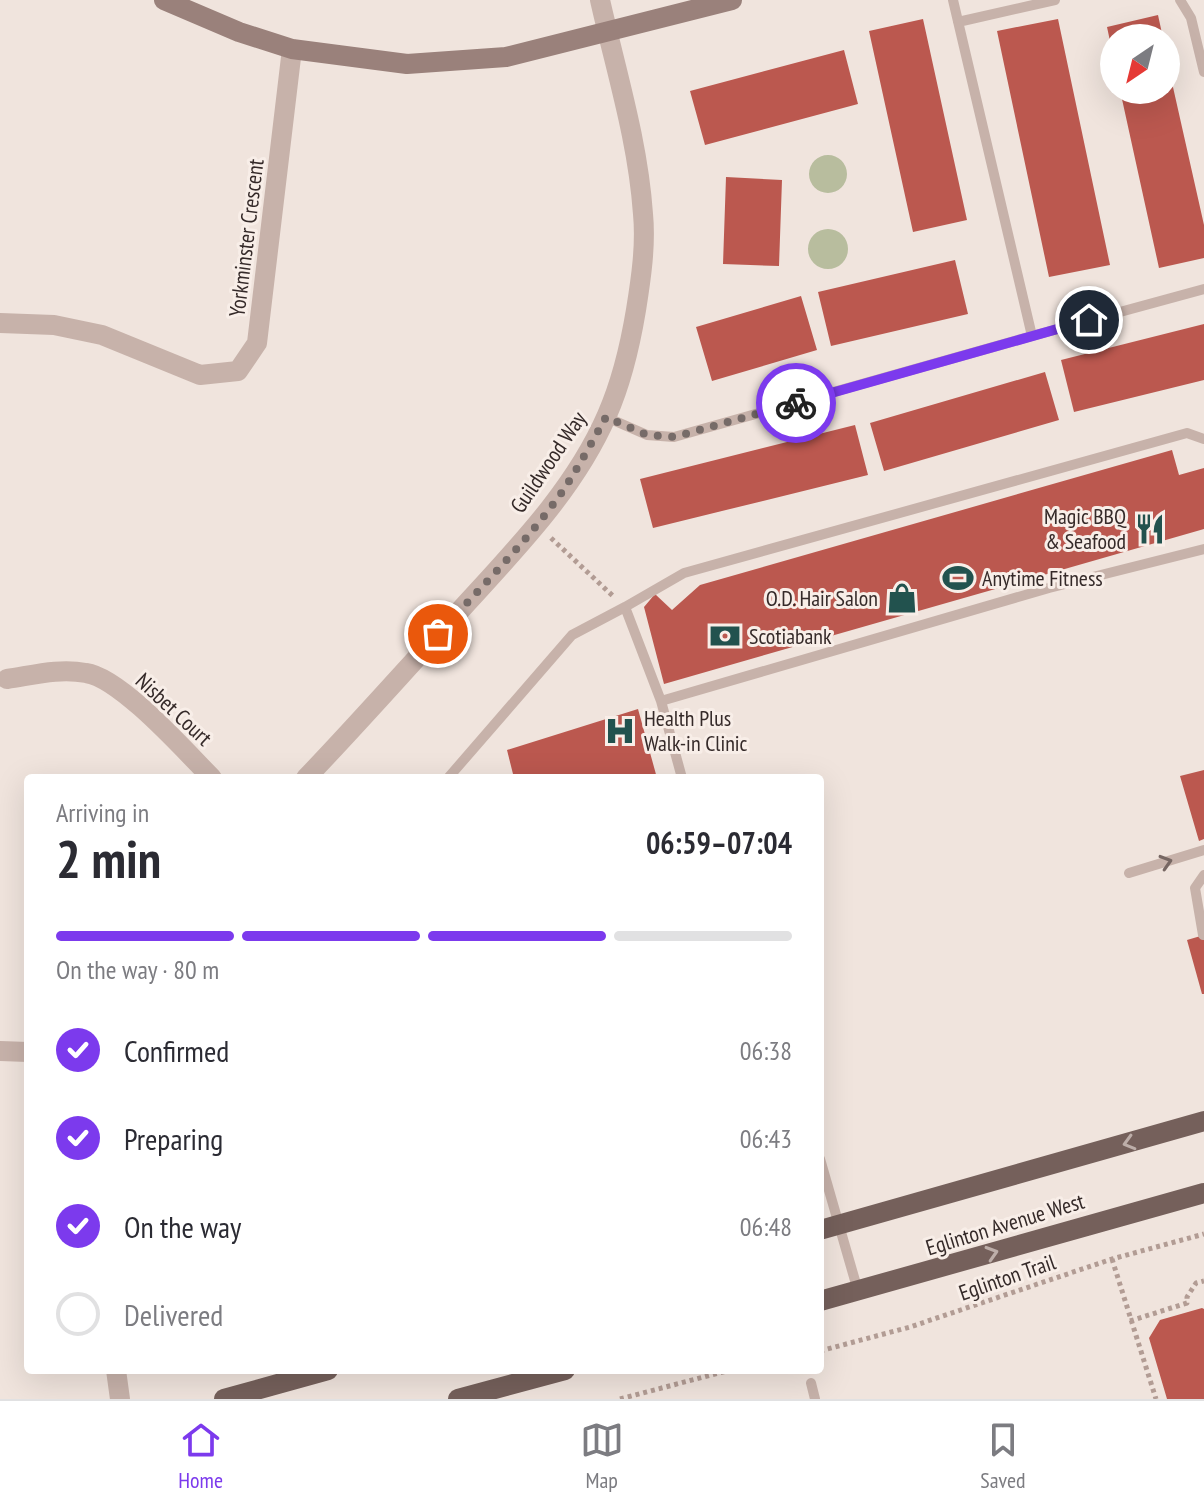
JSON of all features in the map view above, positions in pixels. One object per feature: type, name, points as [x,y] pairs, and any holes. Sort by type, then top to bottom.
[{"type":"main road","name":"Eglinton Avenue West","points":[[830,1227],[1204,1121]]},
{"type":"main road","name":"Eglinton Avenue West","points":[[824,1300],[1204,1193]]},
{"type":"main road","points":[[224,1399],[314,1374]]},
{"type":"main road","points":[[458,1399],[550,1374]]},
{"type":"street","points":[[164,0],[239,32],[292,49],[407,64],[506,57],[732,0]]},
{"type":"street","name":"Guildwood Way","points":[[310,774],[506,559],[560,494],[606,417],[621,380],[642,276],[644,215],[632,131],[600,0]]},
{"type":"street","name":"Yorkminster Crescent","points":[[0,323],[54,325],[102,335],[200,375],[238,371],[257,343],[292,49]]},
{"type":"street","name":"Nisbet Court","points":[[7,679],[57,671],[90,673],[127,693],[208,774]]},
{"type":"street","points":[[0,1051],[24,1052]]},
{"type":"street","points":[[117,1374],[120,1399]]},
{"type":"lane","points":[[953,0],[1032,336]]},
{"type":"lane","points":[[958,22],[1055,0]]},
{"type":"lane","points":[[1180,0],[1191,18],[1204,72]]},
{"type":"lane","points":[[606,417],[647,435],[674,437],[1204,289]]},
{"type":"lane","points":[[451,774],[572,635],[684,573],[1187,433],[1204,439]]},
{"type":"lane","points":[[661,701],[1049,588],[1204,549]]},
{"type":"lane","points":[[625,607],[661,701],[681,774]]},
{"type":"lane","points":[[1129,873],[1204,850]]},
{"type":"lane","points":[[1203,935],[1195,888],[1204,875]]},
{"type":"lane","points":[[824,1186],[830,1227],[858,1291]]},
{"type":"lane","points":[[811,1383],[815,1399]]},
{"type":"path","points":[[537,523],[625,607]]},
{"type":"path","name":"Eglinton Trail","points":[[824,1350],[910,1327],[1112,1259],[1204,1234]]},
{"type":"path","points":[[1112,1259],[1156,1399]]},
{"type":"path","points":[[1130,1321],[1187,1303],[1187,1297],[1196,1283],[1204,1281]]},
{"type":"path","points":[[620,1399],[715,1374]]},
{"type":"green space","points":[[828,155],[841,161],[847,174],[841,187],[828,193],[815,187],[809,174],[815,161]]},
{"type":"green space","points":[[828,229],[842,235],[848,249],[842,263],[828,269],[814,263],[808,249],[814,235]]},
{"type":"building","points":[[1158,15],[1160,24],[1120,24]]},
{"type":"building","points":[[923,19],[967,220],[913,232],[869,31]]},
{"type":"building","points":[[1058,19],[1110,265],[1049,277],[997,31]]},
{"type":"building","points":[[844,50],[858,104],[705,145],[690,91]]},
{"type":"building","points":[[1123,104],[1177,104],[1204,225],[1204,258],[1159,268]]},
{"type":"building","points":[[726,177],[782,180],[779,266],[723,264]]},
{"type":"building","points":[[955,260],[968,314],[831,346],[818,292]]},
{"type":"building","points":[[801,296],[817,350],[712,381],[696,327]]},
{"type":"building","points":[[1204,324],[1204,380],[1074,412],[1061,360]]},
{"type":"building","points":[[1045,372],[1059,420],[884,471],[870,423]]},
{"type":"building","points":[[855,425],[868,475],[653,528],[640,479]]},
{"type":"building","points":[[1172,450],[1179,475],[1204,468],[1204,529],[664,684],[644,607],[655,594],[672,610],[700,585]]},
{"type":"building","points":[[638,709],[656,774],[513,774],[507,750]]},
{"type":"building","points":[[1204,770],[1204,839],[1199,841],[1180,776]]},
{"type":"building","points":[[1204,935],[1204,994],[1202,994],[1187,940]]},
{"type":"building","points":[[1202,1308],[1204,1399],[1167,1399],[1149,1338],[1160,1320]]},
{"type":"way so far","points":[[438,634],[560,494],[606,417],[647,435],[674,437],[796,403]]},
{"type":"place","name":"Magic BBQ & Seafood","points":[[1150,529]]},
{"type":"place","name":"Anytime Fitness","points":[[958,578]]},
{"type":"place","name":"O.D. Hair Salon","points":[[902,598]]},
{"type":"place","name":"Scotiabank","points":[[725,636]]},
{"type":"place","name":"Health Plus Walk-in Clinic","points":[[620,731]]},
{"type":"route","points":[[796,403],[1089,320]]}]
